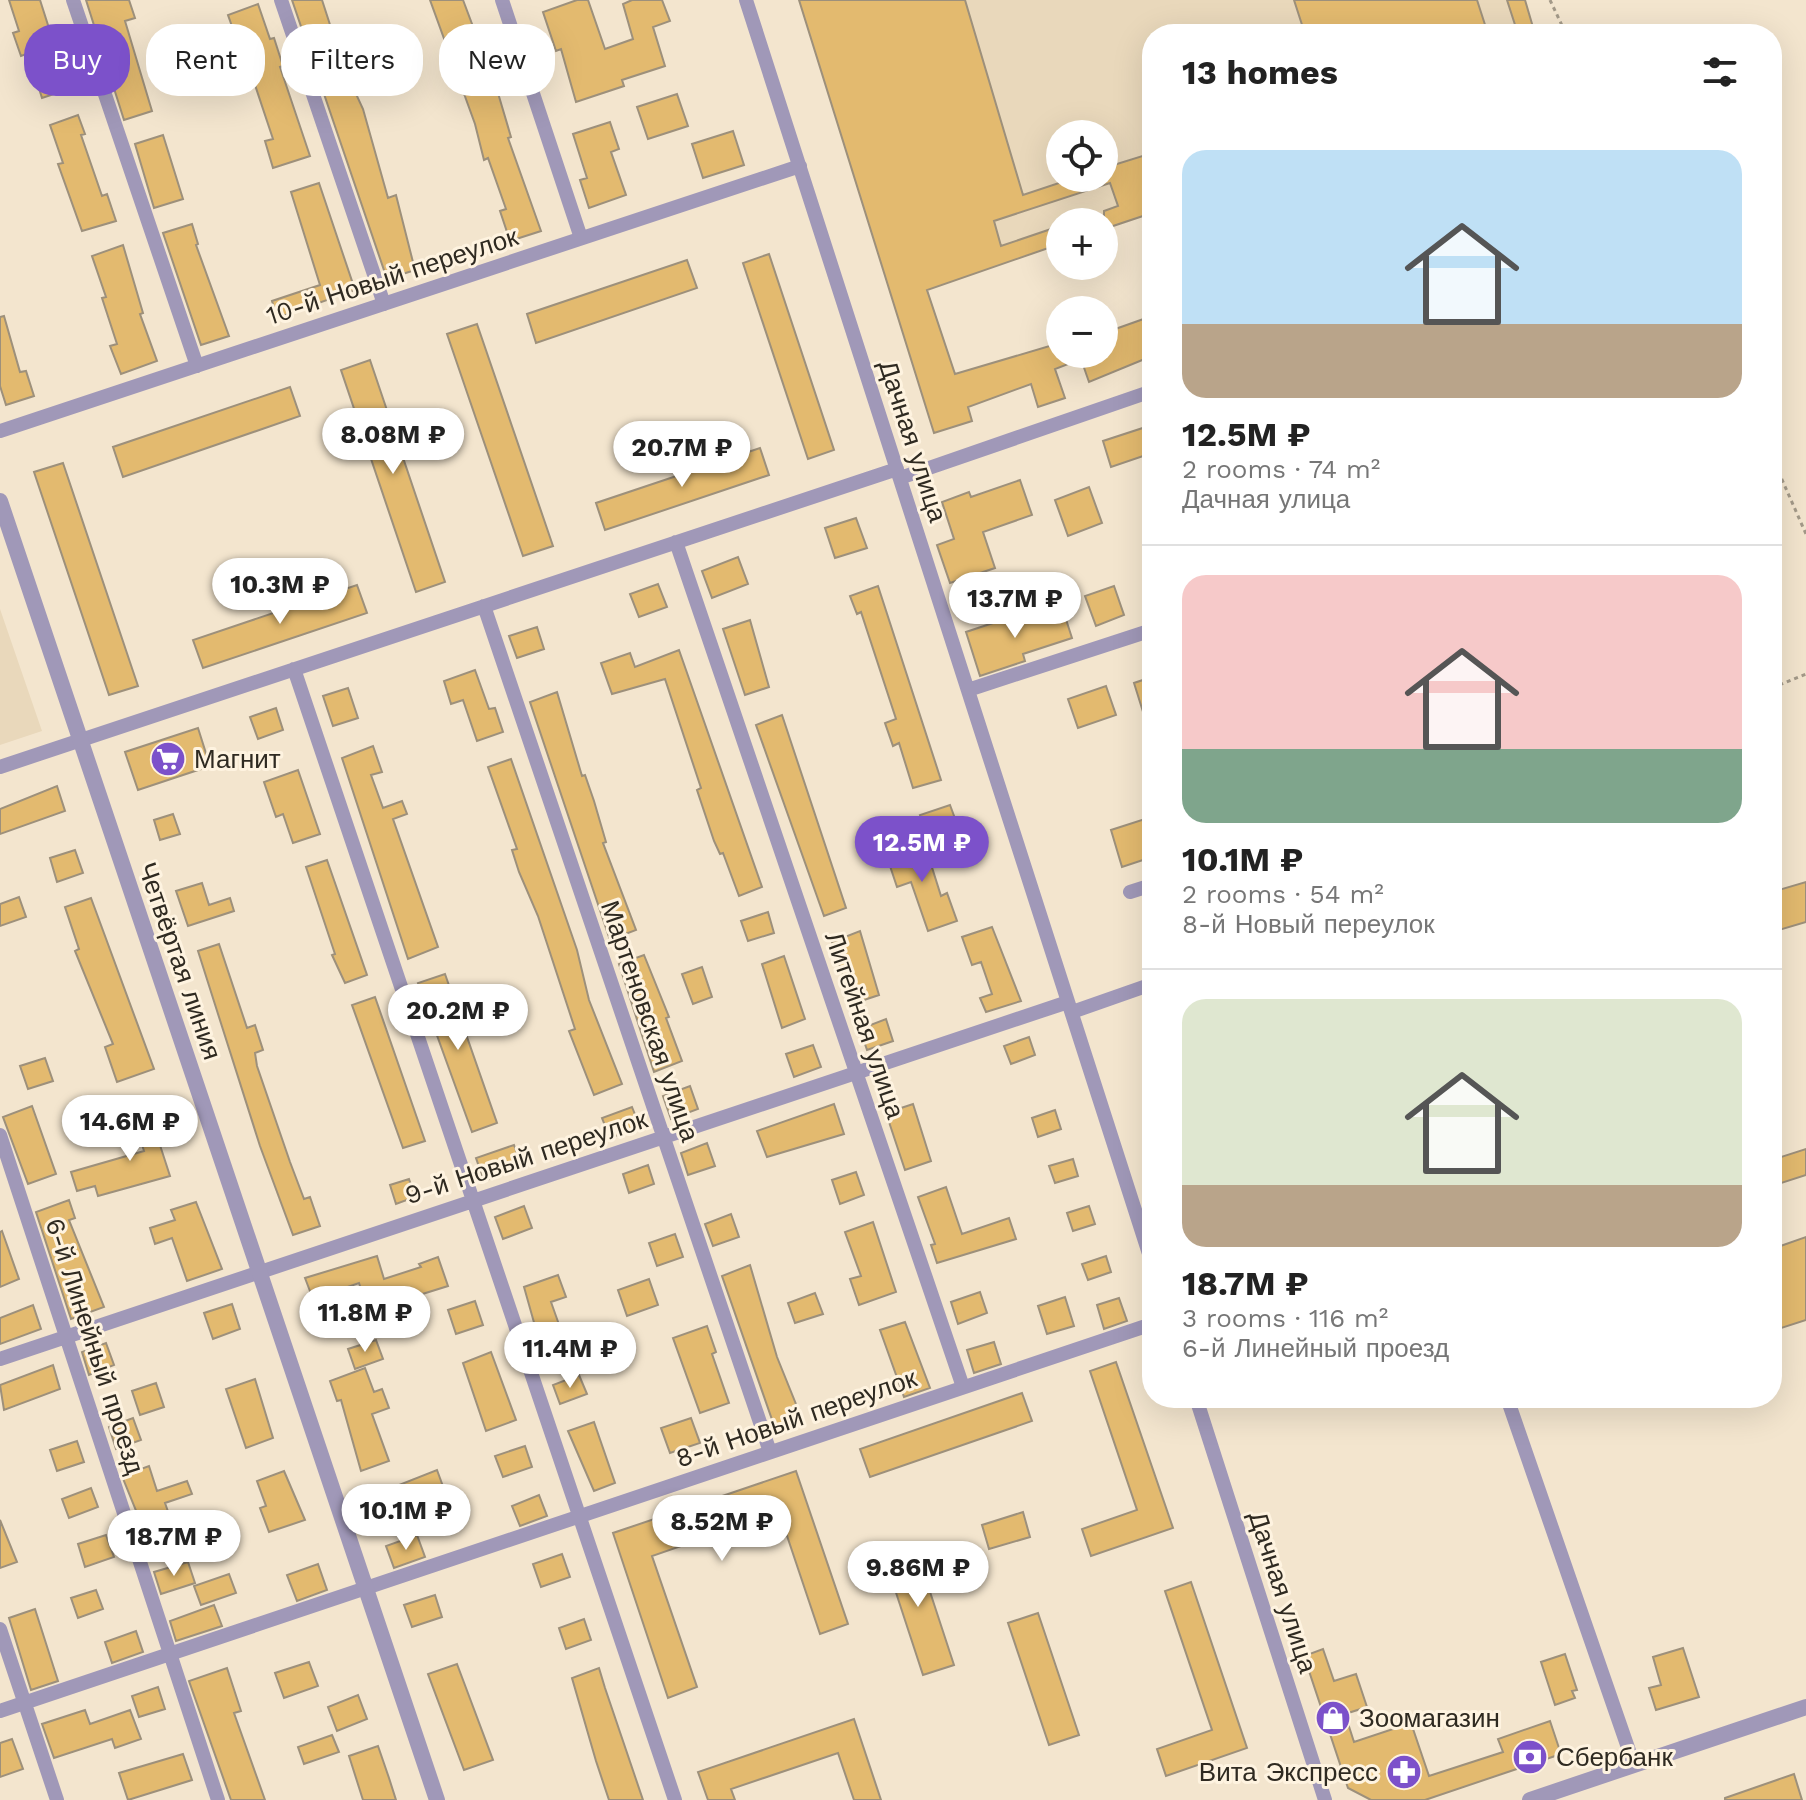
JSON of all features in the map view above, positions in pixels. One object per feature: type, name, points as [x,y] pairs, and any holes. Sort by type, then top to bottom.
[{"type":"street","points":[[73,0],[197,366]]},
{"type":"street","points":[[281,0],[384,304]]},
{"type":"street","points":[[502,0],[581,238]]},
{"type":"street","name":"Дачная улица","points":[[746,0],[1142,1232]]},
{"type":"street","name":"10-й Новый переулок","points":[[0,431],[800,166]]},
{"type":"street","points":[[0,767],[676,542],[1142,394]]},
{"type":"street","name":"Четвёртая линия","points":[[0,501],[437,1800]]},
{"type":"street","name":"Литейная улица","points":[[676,542],[963,1387]]},
{"type":"street","name":"Мартеновская улица","points":[[484,606],[770,1452]]},
{"type":"street","points":[[968,690],[1142,633]]},
{"type":"street","points":[[294,669],[675,1800]]},
{"type":"street","points":[[1130,892],[1142,888]]},
{"type":"street","name":"9-й Новый переулок","points":[[0,1359],[856,1073],[1142,987]]},
{"type":"street","name":"6-й Линейный проезд","points":[[0,1135],[218,1800]]},
{"type":"street","name":"8-й Новый переулок","points":[[0,1711],[1142,1327]]},
{"type":"street","name":"Дачная улица","points":[[1199,1408],[1325,1800]]},
{"type":"street","points":[[1510,1408],[1634,1765]]},
{"type":"street","points":[[0,1629],[57,1800]]},
{"type":"street","points":[[1530,1800],[1806,1707]]},
{"type":"path","points":[[1550,0],[1561,24]]},
{"type":"path","points":[[1782,480],[1806,534]]},
{"type":"path","points":[[1782,684],[1806,674]]},
{"type":"shaded area","points":[[799,0],[1525,0],[1532,24],[1142,24],[1142,215],[1118,219],[1118,208],[1046,208],[1046,249],[895,301]]},
{"type":"shaded area","points":[[0,609],[42,731],[0,745]]},
{"type":"building","points":[[9,0],[40,0],[48,24],[24,24],[24,55],[21,56],[13,33],[19,31]]},
{"type":"building","points":[[86,0],[129,0],[135,18],[125,21],[126,24],[94,24]]},
{"type":"building","points":[[292,0],[322,0],[330,24],[300,24]]},
{"type":"building","points":[[430,0],[463,0],[472,24],[439,25]]},
{"type":"building","points":[[577,0],[588,0],[605,49],[633,39],[623,4],[632,0],[662,0],[670,21],[653,27],[665,66],[622,80],[624,86],[576,102],[561,49],[556,51],[555,48],[555,24],[547,24],[543,12]]},
{"type":"building","points":[[799,0],[965,0],[1023,195],[1046,187],[1046,192],[1083,192],[994,221],[1001,246],[1046,231],[1046,249],[927,290],[955,374],[1046,347],[1046,368],[1058,368],[1055,369],[1065,398],[1038,407],[1031,384],[968,407],[972,421],[934,433]]},
{"type":"building","points":[[1294,0],[1477,0],[1485,24],[1302,24]]},
{"type":"building","points":[[1507,0],[1525,0],[1532,24],[1515,24]]},
{"type":"building","points":[[258,4],[265,24],[231,24],[228,15]]},
{"type":"building","points":[[265,24],[270,39],[274,38],[281,60],[281,96],[290,96],[310,156],[273,168],[265,141],[273,139],[259,96],[265,96]]},
{"type":"building","points":[[130,38],[152,111],[124,120],[116,96],[130,96]]},
{"type":"building","points":[[677,94],[688,126],[648,139],[637,107]]},
{"type":"building","points":[[325,96],[357,96],[388,198],[396,195],[415,270],[387,279]]},
{"type":"building","points":[[465,96],[499,96],[511,137],[508,138],[541,231],[510,241],[500,211],[506,209],[488,158],[484,160]]},
{"type":"building","points":[[78,115],[85,134],[81,135],[102,196],[107,194],[116,221],[82,231],[58,164],[63,163],[50,125]]},
{"type":"building","points":[[610,122],[619,149],[611,152],[626,195],[589,208],[580,180],[587,178],[573,134]]},
{"type":"building","points":[[733,131],[744,165],[703,178],[692,144]]},
{"type":"building","points":[[163,135],[183,199],[154,208],[135,144]]},
{"type":"building","points":[[1142,156],[1142,216],[1118,224],[1118,208],[1112,208],[1118,206],[1113,192],[1118,192],[1118,164]]},
{"type":"building","points":[[319,183],[355,290],[277,318],[272,301],[320,285],[291,192]]},
{"type":"building","points":[[192,224],[196,245],[229,336],[201,345],[163,233]]},
{"type":"building","points":[[123,245],[143,313],[140,314],[157,361],[121,374],[110,346],[117,344],[92,256]]},
{"type":"building","points":[[769,254],[834,450],[808,459],[743,263]]},
{"type":"building","points":[[687,260],[697,288],[536,343],[527,314]]},
{"type":"building","points":[[4,316],[20,372],[26,371],[34,396],[6,405],[0,386],[0,317]]},
{"type":"building","points":[[1142,320],[1142,360],[1089,382],[1084,368],[1118,368],[1118,328]]},
{"type":"building","points":[[477,324],[553,546],[523,556],[447,334]]},
{"type":"building","points":[[370,360],[445,582],[416,592],[341,370]]},
{"type":"building","points":[[290,387],[300,416],[123,477],[113,447]]},
{"type":"building","points":[[1142,428],[1142,456],[1111,467],[1103,441]]},
{"type":"building","points":[[760,448],[769,475],[605,530],[596,503]]},
{"type":"building","points":[[63,463],[138,686],[109,695],[34,472]]},
{"type":"building","points":[[1020,480],[1032,515],[983,532],[995,568],[950,583],[937,545],[954,539],[942,502],[969,492],[971,497]]},
{"type":"building","points":[[1089,487],[1102,523],[1068,536],[1055,500]]},
{"type":"building","points":[[856,518],[867,548],[835,558],[825,528]]},
{"type":"building","points":[[738,557],[748,584],[712,598],[702,571]]},
{"type":"building","points":[[658,584],[667,607],[639,617],[630,594]]},
{"type":"building","points":[[357,585],[367,613],[203,668],[193,640]]},
{"type":"building","points":[[878,586],[941,780],[913,788],[899,743],[893,746],[885,723],[896,719],[861,612],[857,614],[850,596]]},
{"type":"building","points":[[1114,586],[1124,615],[1096,626],[1085,596]]},
{"type":"building","points":[[1063,610],[1072,638],[1023,654],[1025,661],[980,676],[966,632],[1011,617],[1014,625]]},
{"type":"building","points":[[750,620],[769,687],[745,695],[723,629]]},
{"type":"building","points":[[537,627],[544,649],[517,658],[509,636]]},
{"type":"building","points":[[679,650],[762,887],[739,896],[723,853],[720,854],[714,841],[697,790],[701,788],[665,679],[612,694],[601,663],[630,653],[635,667]]},
{"type":"building","points":[[475,670],[489,709],[495,708],[503,732],[477,741],[463,700],[451,704],[444,681]]},
{"type":"building","points":[[1142,680],[1142,709],[1134,683]]},
{"type":"building","points":[[1106,686],[1116,715],[1078,728],[1068,699]]},
{"type":"building","points":[[348,688],[358,718],[333,726],[323,696]]},
{"type":"building","points":[[557,692],[582,776],[585,775],[594,801],[606,842],[603,843],[636,930],[610,940],[530,702]]},
{"type":"building","points":[[276,708],[283,730],[258,739],[250,717]]},
{"type":"building","points":[[782,715],[846,908],[824,916],[756,725]]},
{"type":"building","name":"Магнит","points":[[198,728],[210,766],[138,790],[125,752]]},
{"type":"building","points":[[373,746],[382,772],[371,775],[383,808],[402,801],[407,814],[393,819],[438,947],[408,959],[342,758]]},
{"type":"building","points":[[511,759],[577,950],[589,1000],[622,1084],[594,1095],[569,1031],[575,1029],[538,916],[519,872],[512,850],[517,849],[488,767]]},
{"type":"building","points":[[298,770],[320,834],[293,843],[283,814],[276,817],[264,782]]},
{"type":"building","points":[[57,786],[65,811],[0,834],[0,809]]},
{"type":"building","points":[[950,805],[957,824],[928,835],[920,815]]},
{"type":"building","points":[[173,814],[180,834],[160,840],[154,820]]},
{"type":"building","points":[[1142,820],[1142,860],[1122,867],[1111,830]]},
{"type":"building","points":[[924,842],[941,896],[947,893],[957,921],[928,931],[911,882],[897,887],[886,854]]},
{"type":"building","points":[[75,850],[83,873],[57,882],[50,858]]},
{"type":"building","points":[[327,860],[367,975],[345,983],[332,955],[335,954],[306,867]]},
{"type":"building","points":[[1806,882],[1806,922],[1782,929],[1782,889]]},
{"type":"building","points":[[202,883],[209,905],[230,898],[234,911],[188,926],[176,891]]},
{"type":"building","points":[[19,897],[26,917],[0,926],[0,904]]},
{"type":"building","points":[[91,898],[154,1069],[117,1082],[105,1047],[113,1044],[75,951],[79,949],[65,907]]},
{"type":"building","points":[[768,912],[774,933],[748,941],[741,921]]},
{"type":"building","points":[[992,927],[1021,1001],[986,1012],[980,998],[992,994],[981,962],[972,965],[962,937]]},
{"type":"building","points":[[860,931],[879,995],[852,1004],[832,942]]},
{"type":"building","points":[[219,944],[247,1028],[255,1025],[263,1050],[255,1053],[257,1066],[290,1162],[304,1199],[310,1197],[320,1226],[293,1235],[260,1146],[198,951]]},
{"type":"building","points":[[644,955],[669,1017],[666,1018],[682,1061],[654,1072],[619,964]]},
{"type":"building","points":[[784,956],[805,1019],[782,1028],[762,964]]},
{"type":"building","points":[[702,967],[712,997],[693,1004],[682,974]]},
{"type":"building","points":[[445,974],[497,1123],[472,1132],[418,983]]},
{"type":"building","points":[[375,997],[425,1141],[403,1148],[352,1005]]},
{"type":"building","points":[[886,1019],[893,1041],[867,1050],[860,1029]]},
{"type":"building","points":[[1029,1037],[1035,1055],[1011,1064],[1004,1046]]},
{"type":"building","points":[[813,1045],[821,1067],[794,1077],[786,1054]]},
{"type":"building","points":[[45,1058],[53,1081],[28,1089],[20,1066]]},
{"type":"building","points":[[690,1086],[698,1109],[671,1119],[663,1096]]},
{"type":"building","points":[[834,1104],[844,1134],[767,1157],[757,1131]]},
{"type":"building","points":[[913,1104],[931,1161],[905,1170],[886,1113]]},
{"type":"building","points":[[32,1106],[56,1174],[28,1184],[3,1117]]},
{"type":"building","points":[[632,1107],[640,1127],[610,1138],[602,1118]]},
{"type":"building","points":[[1055,1110],[1061,1129],[1038,1137],[1032,1118]]},
{"type":"building","points":[[162,1113],[169,1136],[158,1139],[170,1176],[98,1196],[95,1186],[77,1191],[71,1172],[144,1151],[135,1122]]},
{"type":"building","points":[[707,1143],[715,1166],[688,1175],[681,1153]]},
{"type":"building","points":[[514,1145],[522,1167],[484,1181],[476,1158]]},
{"type":"building","points":[[1806,1149],[1806,1175],[1782,1183],[1782,1157]]},
{"type":"building","points":[[1073,1159],[1078,1176],[1055,1183],[1049,1166]]},
{"type":"building","points":[[648,1165],[654,1184],[629,1193],[623,1174]]},
{"type":"building","points":[[856,1172],[864,1195],[840,1204],[832,1180]]},
{"type":"building","points":[[409,1179],[415,1197],[396,1204],[390,1185]]},
{"type":"building","points":[[946,1187],[962,1234],[1009,1218],[1016,1239],[937,1263],[931,1245],[935,1244],[918,1197]]},
{"type":"building","points":[[69,1200],[75,1218],[69,1220],[104,1307],[71,1319],[36,1212]]},
{"type":"building","points":[[196,1202],[222,1269],[187,1281],[172,1238],[155,1244],[150,1228],[175,1220],[171,1210]]},
{"type":"building","points":[[524,1206],[532,1228],[503,1239],[495,1217]]},
{"type":"building","points":[[1089,1206],[1095,1224],[1073,1231],[1067,1213]]},
{"type":"building","points":[[731,1214],[739,1237],[713,1246],[705,1224]]},
{"type":"building","points":[[873,1222],[896,1292],[859,1305],[850,1279],[861,1276],[845,1232]]},
{"type":"building","points":[[0,1232],[19,1279],[0,1287]]},
{"type":"building","points":[[675,1234],[683,1257],[657,1266],[649,1243]]},
{"type":"building","points":[[1806,1237],[1806,1320],[1782,1328],[1782,1245]]},
{"type":"building","points":[[377,1256],[384,1279],[421,1267],[419,1264],[438,1257],[448,1286],[368,1311],[359,1283],[313,1299],[305,1278]]},
{"type":"building","points":[[1106,1256],[1111,1272],[1088,1280],[1082,1264]]},
{"type":"building","points":[[750,1265],[777,1357],[804,1424],[777,1434],[722,1276]]},
{"type":"building","points":[[558,1275],[566,1297],[551,1302],[568,1350],[544,1358],[524,1287]]},
{"type":"building","points":[[649,1279],[658,1305],[627,1316],[618,1290]]},
{"type":"building","points":[[980,1292],[987,1313],[958,1324],[951,1302]]},
{"type":"building","points":[[815,1293],[823,1314],[795,1323],[788,1303]]},
{"type":"building","points":[[1065,1297],[1074,1326],[1047,1334],[1038,1306]]},
{"type":"building","points":[[1119,1298],[1127,1321],[1104,1329],[1097,1305]]},
{"type":"building","points":[[475,1301],[483,1325],[456,1334],[448,1310]]},
{"type":"building","points":[[232,1304],[240,1329],[213,1339],[204,1313]]},
{"type":"building","points":[[33,1305],[41,1329],[0,1344],[0,1318]]},
{"type":"building","points":[[905,1322],[930,1388],[904,1397],[880,1330]]},
{"type":"building","points":[[707,1326],[716,1352],[712,1354],[729,1403],[700,1413],[673,1338]]},
{"type":"building","points":[[376,1340],[383,1359],[355,1369],[348,1349]]},
{"type":"building","points":[[994,1342],[1001,1364],[974,1373],[967,1350]]},
{"type":"building","points":[[106,1343],[114,1365],[89,1375],[82,1352]]},
{"type":"building","points":[[491,1352],[516,1420],[486,1431],[463,1363]]},
{"type":"building","points":[[1116,1362],[1173,1528],[1091,1556],[1082,1529],[1137,1510],[1090,1371]]},
{"type":"building","points":[[53,1365],[60,1389],[4,1410],[0,1385]]},
{"type":"building","points":[[365,1368],[374,1392],[382,1389],[389,1408],[372,1414],[389,1461],[361,1471],[341,1400],[337,1401],[330,1381]]},
{"type":"building","points":[[579,1375],[587,1394],[560,1404],[553,1385]]},
{"type":"building","points":[[255,1379],[273,1438],[246,1448],[226,1389]]},
{"type":"building","points":[[156,1383],[164,1407],[140,1415],[132,1391]]},
{"type":"building","points":[[1022,1393],[1032,1421],[870,1477],[860,1449]]},
{"type":"building","points":[[133,1418],[141,1440],[116,1449],[109,1427]]},
{"type":"building","points":[[691,1418],[700,1443],[670,1453],[661,1428]]},
{"type":"building","points":[[594,1422],[615,1483],[594,1491],[568,1431]]},
{"type":"building","points":[[77,1441],[84,1462],[57,1471],[50,1450]]},
{"type":"building","points":[[525,1446],[532,1467],[503,1477],[495,1456]]},
{"type":"building","points":[[149,1466],[157,1491],[187,1481],[192,1494],[165,1503],[177,1537],[146,1549],[138,1524],[141,1523],[122,1476]]},
{"type":"building","points":[[437,1470],[448,1500],[454,1498],[461,1518],[427,1529],[419,1504],[378,1517],[371,1496]]},
{"type":"building","points":[[284,1471],[305,1520],[269,1532],[260,1508],[266,1506],[257,1481]]},
{"type":"building","points":[[796,1471],[848,1624],[820,1634],[779,1512],[652,1556],[697,1687],[668,1698],[613,1533]]},
{"type":"building","points":[[91,1488],[98,1507],[69,1518],[62,1499]]},
{"type":"building","points":[[539,1495],[547,1516],[520,1526],[512,1506]]},
{"type":"building","points":[[1023,1512],[1030,1537],[989,1549],[982,1525]]},
{"type":"building","points":[[0,1520],[17,1562],[0,1568]]},
{"type":"building","points":[[106,1535],[114,1557],[85,1567],[78,1544]]},
{"type":"building","points":[[417,1535],[425,1557],[394,1568],[386,1546]]},
{"type":"building","points":[[914,1543],[954,1665],[923,1675],[883,1553]]},
{"type":"building","points":[[562,1554],[570,1577],[541,1587],[533,1564]]},
{"type":"building","points":[[188,1562],[195,1583],[161,1594],[154,1572]]},
{"type":"building","points":[[318,1564],[327,1590],[297,1601],[287,1575]]},
{"type":"building","points":[[229,1574],[236,1593],[201,1605],[194,1586]]},
{"type":"building","points":[[1191,1582],[1247,1748],[1166,1776],[1157,1749],[1212,1730],[1165,1591]]},
{"type":"building","points":[[96,1590],[103,1609],[78,1618],[71,1598]]},
{"type":"building","points":[[435,1595],[442,1617],[412,1627],[404,1605]]},
{"type":"building","points":[[214,1605],[222,1626],[176,1641],[170,1621]]},
{"type":"building","points":[[35,1609],[58,1681],[31,1690],[9,1618]]},
{"type":"building","points":[[1038,1613],[1079,1735],[1049,1745],[1008,1623]]},
{"type":"building","points":[[584,1619],[591,1640],[566,1649],[559,1628]]},
{"type":"building","points":[[136,1631],[143,1652],[112,1663],[105,1642]]},
{"type":"building","points":[[1683,1648],[1699,1697],[1656,1710],[1649,1688],[1661,1685],[1653,1657]]},
{"type":"building","points":[[1323,1649],[1334,1681],[1356,1674],[1367,1707],[1345,1714],[1354,1742],[1411,1723],[1429,1776],[1503,1752],[1498,1739],[1550,1721],[1561,1754],[1425,1800],[1371,1800],[1348,1788],[1304,1656]]},
{"type":"building","points":[[1565,1654],[1577,1690],[1572,1691],[1575,1698],[1555,1705],[1541,1662]]},
{"type":"building","points":[[309,1662],[318,1686],[284,1698],[275,1673]]},
{"type":"building","points":[[457,1664],[493,1760],[464,1770],[428,1674]]},
{"type":"building","points":[[227,1668],[241,1711],[234,1713],[265,1800],[231,1800],[189,1681]]},
{"type":"building","points":[[599,1668],[643,1800],[609,1800],[596,1761],[572,1678]]},
{"type":"building","points":[[158,1687],[165,1709],[139,1717],[132,1696]]},
{"type":"building","points":[[358,1695],[367,1719],[337,1731],[328,1707]]},
{"type":"building","points":[[85,1710],[90,1724],[130,1710],[141,1739],[115,1748],[112,1739],[54,1758],[42,1724]]},
{"type":"building","points":[[854,1719],[881,1800],[854,1800],[838,1753],[731,1789],[735,1800],[708,1800],[698,1772]]},
{"type":"building","points":[[332,1735],[339,1752],[304,1764],[298,1747]]},
{"type":"building","points":[[12,1739],[23,1769],[0,1777],[0,1743]]},
{"type":"building","points":[[378,1746],[396,1800],[363,1800],[349,1756]]},
{"type":"building","points":[[183,1754],[192,1780],[128,1800],[119,1773]]},
{"type":"building","points":[[1794,1774],[1802,1800],[1725,1800],[1725,1798]]},
{"type":"place","name":"Магнит","points":[[168,759]]},
{"type":"place","name":"Зоомагазин","points":[[1333,1718]]},
{"type":"place","name":"Сбербанк","points":[[1530,1757]]},
{"type":"place","name":"Вита Экспресс","points":[[1404,1772]]}]
